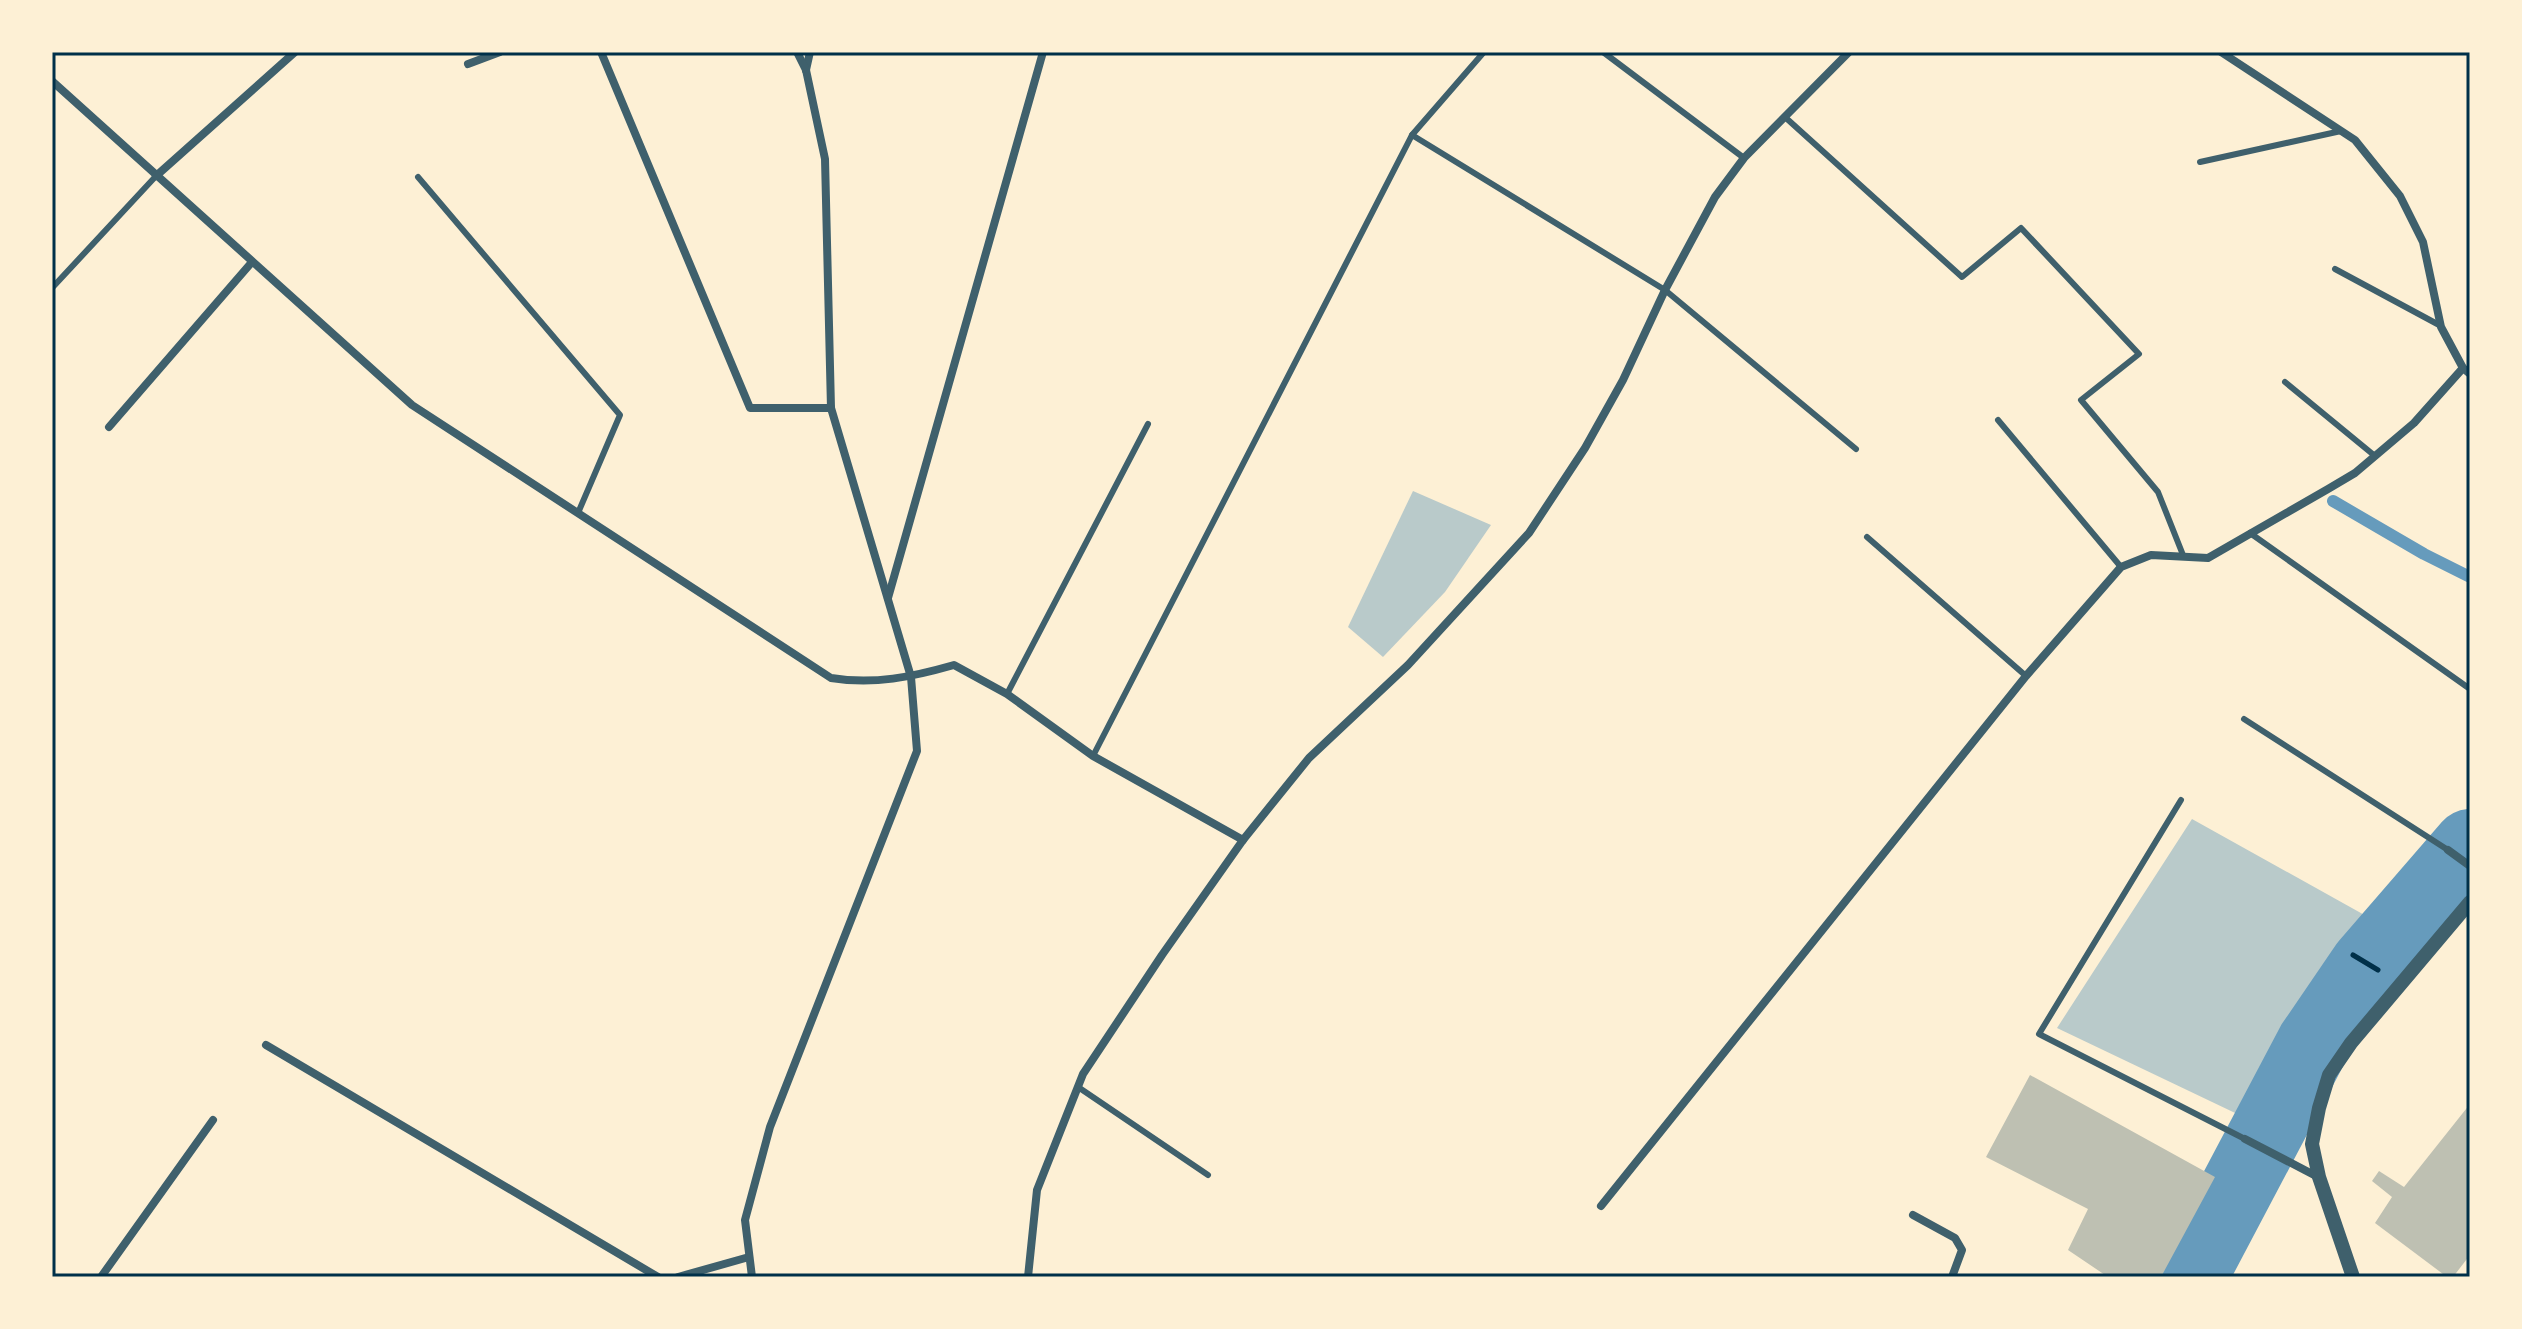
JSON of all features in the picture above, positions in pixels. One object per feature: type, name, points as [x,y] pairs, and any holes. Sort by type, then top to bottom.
[{"type":"street","points":[[156,176],[295,52]]},
{"type":"street","points":[[468,64],[500,52]]},
{"type":"street","points":[[601,52],[750,408],[831,408]]},
{"type":"street","points":[[752,1277],[745,1220],[770,1127],[917,751],[911,677],[831,408],[825,159],[806,70],[797,52]]},
{"type":"street","points":[[806,70],[810,52]]},
{"type":"street","points":[[888,599],[1043,52]]},
{"type":"street","points":[[1028,1277],[1037,1190],[1083,1074],[1162,955],[1243,840],[1309,758],[1408,665],[1529,533],[1585,448],[1623,380],[1665,290],[1715,197],[1744,158],[1849,52]]},
{"type":"street","points":[[1601,1206],[2026,676],[2121,567],[2151,555],[2208,558],[2355,473],[2414,423],[2466,371],[2441,327],[2423,242],[2400,196],[2355,140],[2221,52]]},
{"type":"street","points":[[52,81],[412,405],[831,678],[860,683],[911,677],[954,665],[1007,694],[1093,756],[1243,840]]},
{"type":"street","points":[[109,427],[252,262]]},
{"type":"street","points":[[2448,850],[2470,866]]},
{"type":"street","points":[[2353,1277],[2319,1177],[2312,1144],[2329,1075],[2381,1005],[2470,902]]},
{"type":"street","points":[[266,1045],[658,1277]]},
{"type":"street","points":[[101,1277],[213,1120]]},
{"type":"street","points":[[2245,1139],[2319,1177]]},
{"type":"street","points":[[1913,1215],[1955,1238],[1962,1250],[1952,1277]]},
{"type":"street","points":[[678,1277],[749,1257]]},
{"type":"lane","points":[[1093,756],[1412,135],[1484,52]]},
{"type":"lane","points":[[1603,52],[1744,158]]},
{"type":"lane","points":[[1786,118],[1962,277],[2021,228],[2139,354],[2081,400],[2158,492],[2183,555]]},
{"type":"lane","points":[[2200,162],[2341,131]]},
{"type":"lane","points":[[1412,135],[1665,290],[1856,449]]},
{"type":"lane","points":[[52,288],[156,176]]},
{"type":"lane","points":[[418,177],[620,415],[578,513]]},
{"type":"lane","points":[[2335,269],[2441,327]]},
{"type":"lane","points":[[2285,382],[2375,456]]},
{"type":"lane","points":[[1998,420],[2121,567]]},
{"type":"lane","points":[[1007,694],[1148,424]]},
{"type":"lane","points":[[2250,533],[2470,689]]},
{"type":"lane","points":[[1867,537],[2026,676]]},
{"type":"lane","points":[[2244,719],[2448,850]]},
{"type":"lane","points":[[2181,800],[2039,1034],[2245,1139]]},
{"type":"lane","points":[[1078,1087],[1208,1175]]},
{"type":"path","points":[[2355,956],[2379,969]]},
{"type":"shaded area","points":[[1413,491],[1491,525],[1445,592],[1383,657],[1348,627]]},
{"type":"shaded area","points":[[2192,819],[2377,922],[2317,1003],[2254,1122],[2057,1028]]},
{"type":"building","points":[[2030,1075],[2215,1177],[2161,1277],[2108,1277],[2068,1250],[2088,1209],[1986,1157]]},
{"type":"building","points":[[2470,1104],[2470,1255],[2453,1277],[2447,1277],[2375,1223],[2392,1197],[2372,1181],[2379,1171],[2404,1187]]},
{"type":"waterway","points":[[2333,501],[2470,577]]},
{"type":"waterway","points":[[2190,1277],[2313,1044],[2367,965],[2470,846]]}]
